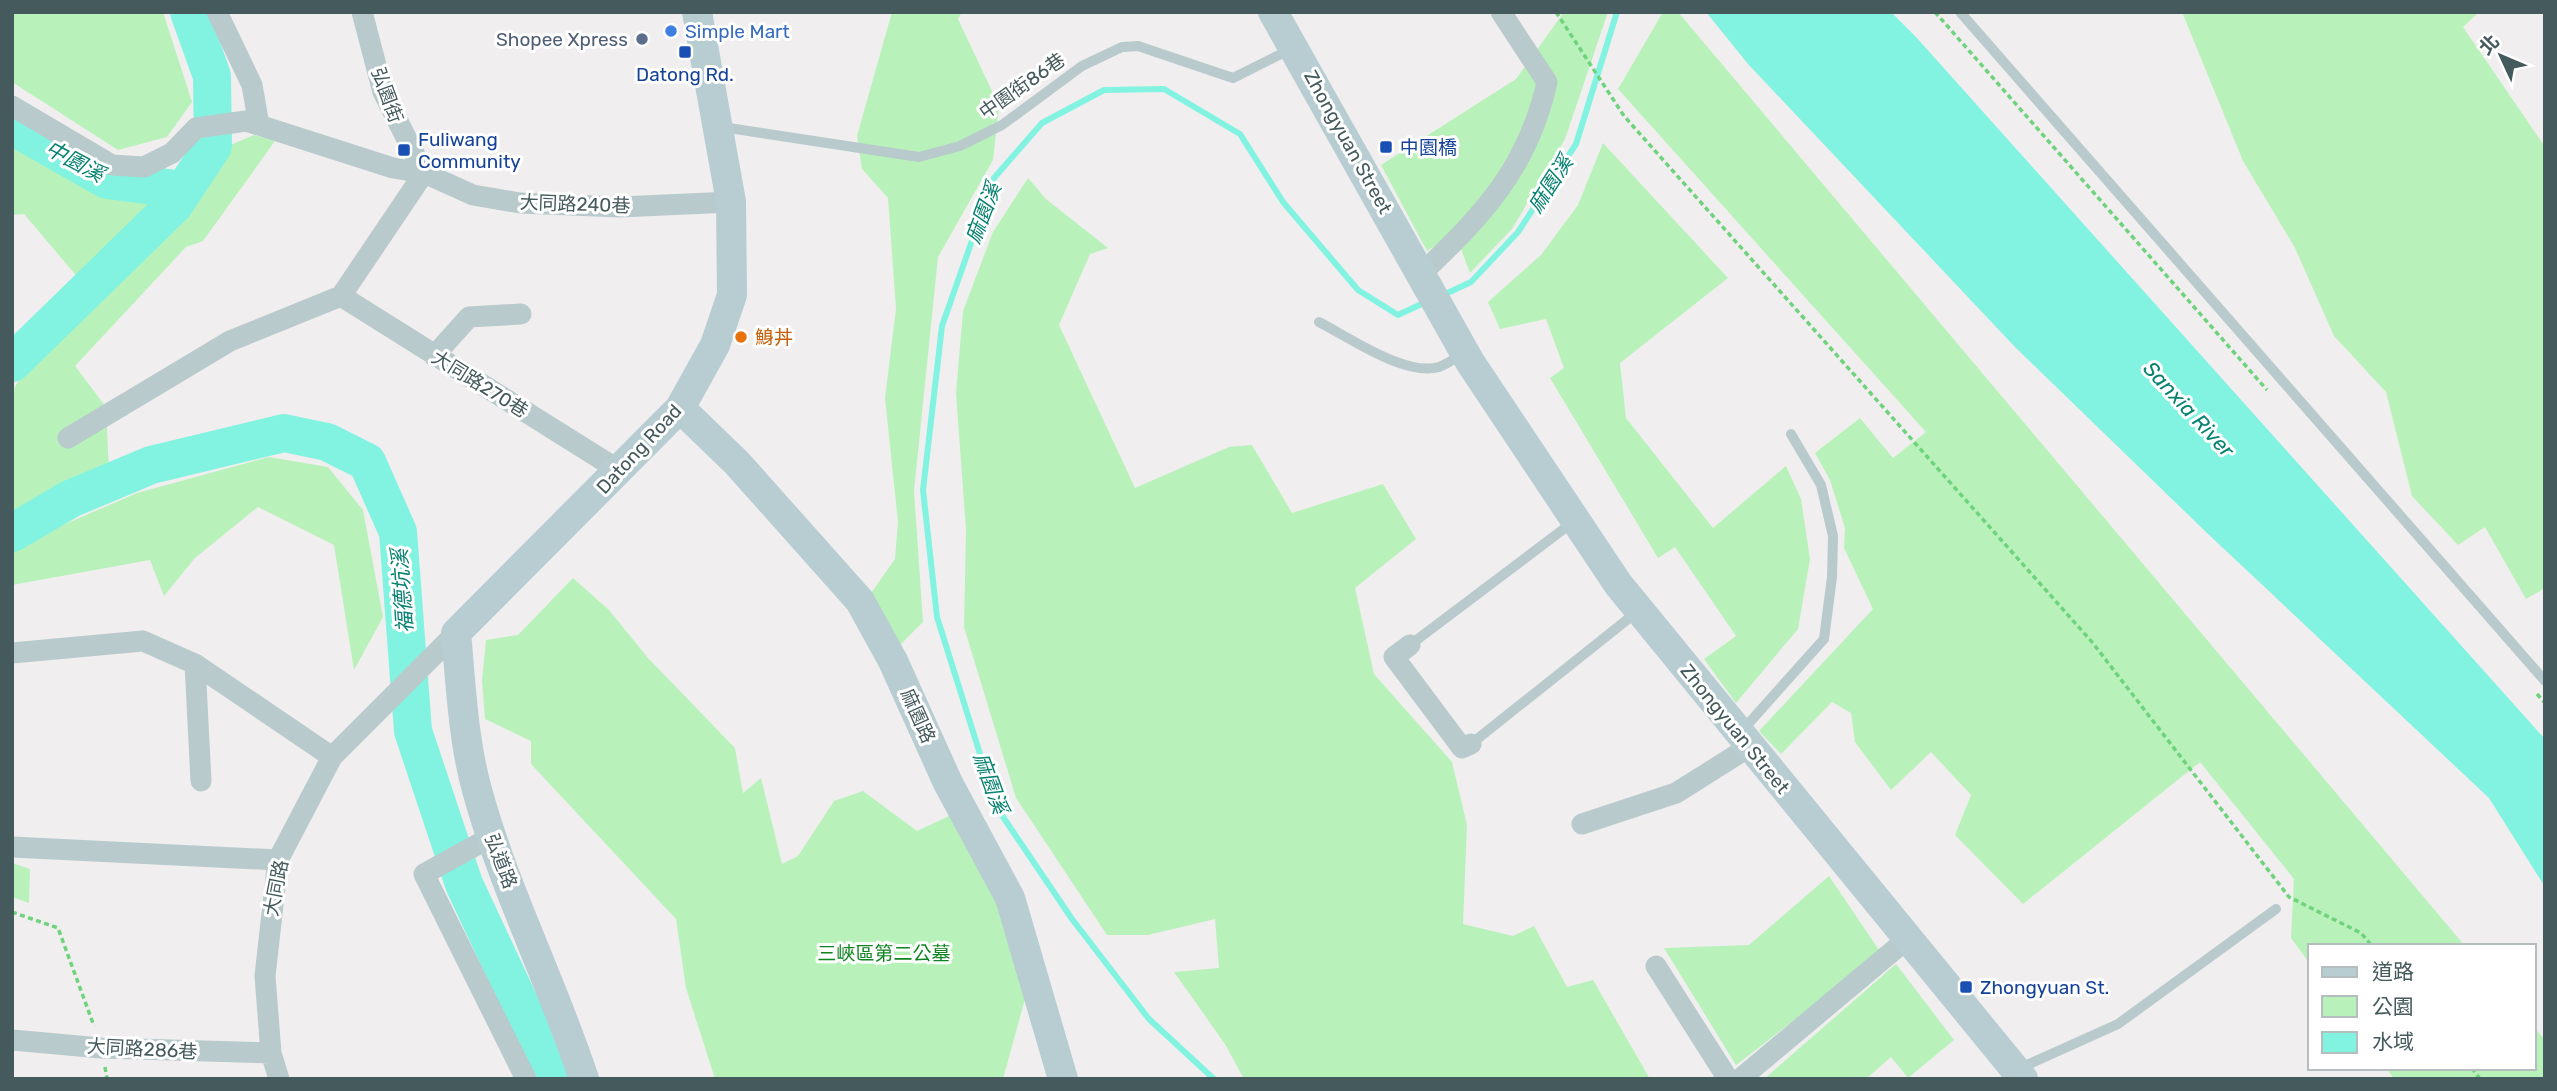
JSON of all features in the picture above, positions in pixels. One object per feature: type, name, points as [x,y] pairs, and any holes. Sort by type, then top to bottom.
[{"type":"street","points":[[12,106],[112,165],[144,167],[172,153],[196,128],[253,123],[252,85],[217,12]]},
{"type":"street","name":"弘園街","points":[[362,12],[383,92],[403,137],[424,173]]},
{"type":"street","name":"Datong Road","points":[[456,633],[680,408],[715,345],[732,295],[731,202],[698,12]]},
{"type":"street","name":"Zhongyuan Street","points":[[1273,12],[1468,357],[1575,521],[1639,610],[2019,1075]]},
{"type":"street","points":[[1421,274],[1472,226],[1513,171],[1538,120],[1547,82],[1501,12]]},
{"type":"street","name":"大同路240巷","points":[[253,123],[393,168],[424,173],[473,195],[520,203],[620,207],[731,202]]},
{"type":"street","points":[[68,438],[230,341],[341,296],[424,173]]},
{"type":"street","name":"大同路270巷","points":[[341,296],[620,471]]},
{"type":"street","points":[[434,356],[469,317],[521,313]]},
{"type":"street","name":"麻園路","points":[[680,408],[737,463],[860,601],[893,661],[948,783],[1010,898],[1063,1079]]},
{"type":"street","name":"大同路","points":[[279,1079],[271,1053],[265,976],[278,860],[332,757],[456,633]]},
{"type":"street","name":"弘道路","points":[[456,633],[463,713],[482,842],[561,1009],[584,1079]]},
{"type":"street","points":[[12,653],[143,641],[194,664],[332,757]]},
{"type":"street","points":[[1410,645],[1394,657],[1462,748],[1471,744]]},
{"type":"street","points":[[194,664],[201,781]]},
{"type":"street","points":[[1581,824],[1676,793],[1744,740]]},
{"type":"street","points":[[482,842],[424,874],[526,1079]]},
{"type":"street","points":[[12,848],[278,860]]},
{"type":"street","points":[[1740,1079],[1906,940]]},
{"type":"street","points":[[1656,966],[1728,1079]]},
{"type":"street","name":"大同路286巷","points":[[12,1040],[101,1048],[271,1053]]},
{"type":"lane","points":[[1960,12],[2545,681]]},
{"type":"lane","name":"中園街86巷","points":[[718,127],[786,137],[844,140],[919,157],[960,146],[1002,125],[1082,66],[1122,47],[1138,46],[1233,78],[1294,47]]},
{"type":"lane","points":[[786,137],[789,124]]},
{"type":"lane","points":[[1319,322],[1385,357],[1415,367],[1438,367],[1468,357]]},
{"type":"lane","points":[[1744,740],[1824,639],[1832,577],[1832,536],[1822,485],[1791,434]]},
{"type":"lane","points":[[1410,645],[1575,521]]},
{"type":"lane","points":[[1471,744],[1639,610]]},
{"type":"lane","points":[[2019,1075],[2118,1024],[2276,909]]},
{"type":"path","points":[[1556,12],[1624,116],[2092,642],[2289,897],[2361,933],[2370,944]]},
{"type":"path","points":[[12,912],[58,928],[101,1048]]},
{"type":"green space","points":[[12,12],[163,12],[192,102],[167,137],[118,150],[12,82]]},
{"type":"green space","points":[[892,12],[962,12],[958,19],[999,106],[993,160],[938,257],[914,491],[923,622],[897,648],[869,596],[895,559],[898,522],[885,398],[896,309],[888,198],[862,169],[857,136]]},
{"type":"green space","points":[[1564,12],[1608,12],[1565,139],[1512,229],[1470,273],[1455,233],[1427,251],[1381,165],[1516,79]]},
{"type":"green space","points":[[1663,12],[1678,12],[2463,944],[2308,944],[2308,961],[2291,938],[2294,879],[2200,762],[2023,904],[1955,835],[1971,795],[1931,752],[1891,790],[1855,742],[1851,713],[1832,702],[1781,754],[1759,731],[1873,609],[1844,548],[1845,528],[1830,480],[1815,453],[1860,418],[1893,458],[1926,432],[1618,89]]},
{"type":"green space","points":[[2182,12],[2479,12],[2463,27],[2545,147],[2545,588],[2526,599],[2485,527],[2458,545],[2412,496],[2386,392],[2334,336],[2295,248],[2243,161]]},
{"type":"green space","points":[[254,135],[275,141],[203,241],[186,247],[75,366],[106,407],[109,473],[60,490],[12,518],[12,392],[22,375],[183,213],[228,146]]},
{"type":"green space","points":[[1603,143],[1728,278],[1620,363],[1626,418],[1713,528],[1786,466],[1801,499],[1810,559],[1798,629],[1736,703],[1704,659],[1736,636],[1675,547],[1658,558],[1550,378],[1564,368],[1546,319],[1500,329],[1488,302],[1541,255],[1578,205]]},
{"type":"green space","points":[[12,145],[107,192],[153,201],[80,280],[24,214],[12,215]]},
{"type":"green space","points":[[1028,178],[1046,199],[1108,248],[1090,254],[1059,325],[1135,488],[1229,447],[1252,445],[1292,513],[1383,484],[1416,539],[1355,588],[1374,674],[1452,762],[1467,825],[1463,924],[1513,936],[1534,926],[1567,987],[1593,980],[1650,1079],[1244,1079],[1225,1044],[1174,972],[1219,968],[1215,919],[1148,935],[1107,935],[1016,798],[964,627],[966,530],[956,393],[963,311],[993,232]]},
{"type":"green space","points":[[269,457],[328,467],[363,510],[383,617],[354,670],[334,545],[258,507],[195,558],[164,596],[150,560],[12,585],[12,547],[137,493]]},
{"type":"green space","name":"三峽區第二公墓","points":[[573,578],[609,610],[648,658],[735,748],[743,793],[761,778],[782,864],[798,856],[834,801],[863,791],[917,831],[949,816],[992,879],[1028,988],[1003,1079],[715,1079],[686,988],[676,919],[531,764],[531,741],[485,719],[482,680],[486,640],[518,635]]},
{"type":"green space","points":[[12,863],[30,869],[29,903],[12,897]]},
{"type":"green space","points":[[1829,876],[1881,953],[1736,1065],[1664,948],[1749,945]]},
{"type":"green space","points":[[1896,964],[1954,1040],[1908,1078],[1891,1057],[1866,1079],[1764,1079]]},
{"type":"green space","points":[[2536,1029],[2545,1040],[2545,1079],[2394,1079],[2387,1070],[2536,1070]]},
{"type":"water","name":"Sanxia River","points":[[1706,12],[1891,12],[1916,37],[2544,738],[2545,887],[2489,798],[2207,533],[2015,347],[1748,64]]},
{"type":"waterway","name":"福德坑溪","points":[[12,363],[174,205],[213,146],[212,76],[189,12]]},
{"type":"waterway","name":"麻園溪","points":[[1441,296],[1471,282],[1518,232],[1576,144],[1617,12]]},
{"type":"waterway","name":"麻園溪","points":[[1214,1079],[1149,1019],[1072,919],[997,808],[937,617],[923,490],[942,326],[994,178],[1042,123],[1104,90],[1164,89],[1240,134],[1283,202],[1358,290],[1398,315],[1428,301]]},
{"type":"waterway","name":"中園溪","points":[[12,126],[107,180],[184,190]]},
{"type":"waterway","name":"福德坑溪","points":[[12,533],[70,499],[151,465],[284,433],[327,442],[367,462],[398,532],[413,731],[464,884],[555,1079]]},
{"type":"place","name":"Simple Mart","points":[[671,31]]},
{"type":"place","name":"Shopee Xpress","points":[[642,39]]},
{"type":"place","name":"Datong Rd.","points":[[685,52]]},
{"type":"place","name":"中園橋","points":[[1386,147]]},
{"type":"place","name":"Fuliwang Community","points":[[404,150]]},
{"type":"place","name":"鯓丼","points":[[741,337]]},
{"type":"place","name":"Zhongyuan St.","points":[[1966,987]]}]
